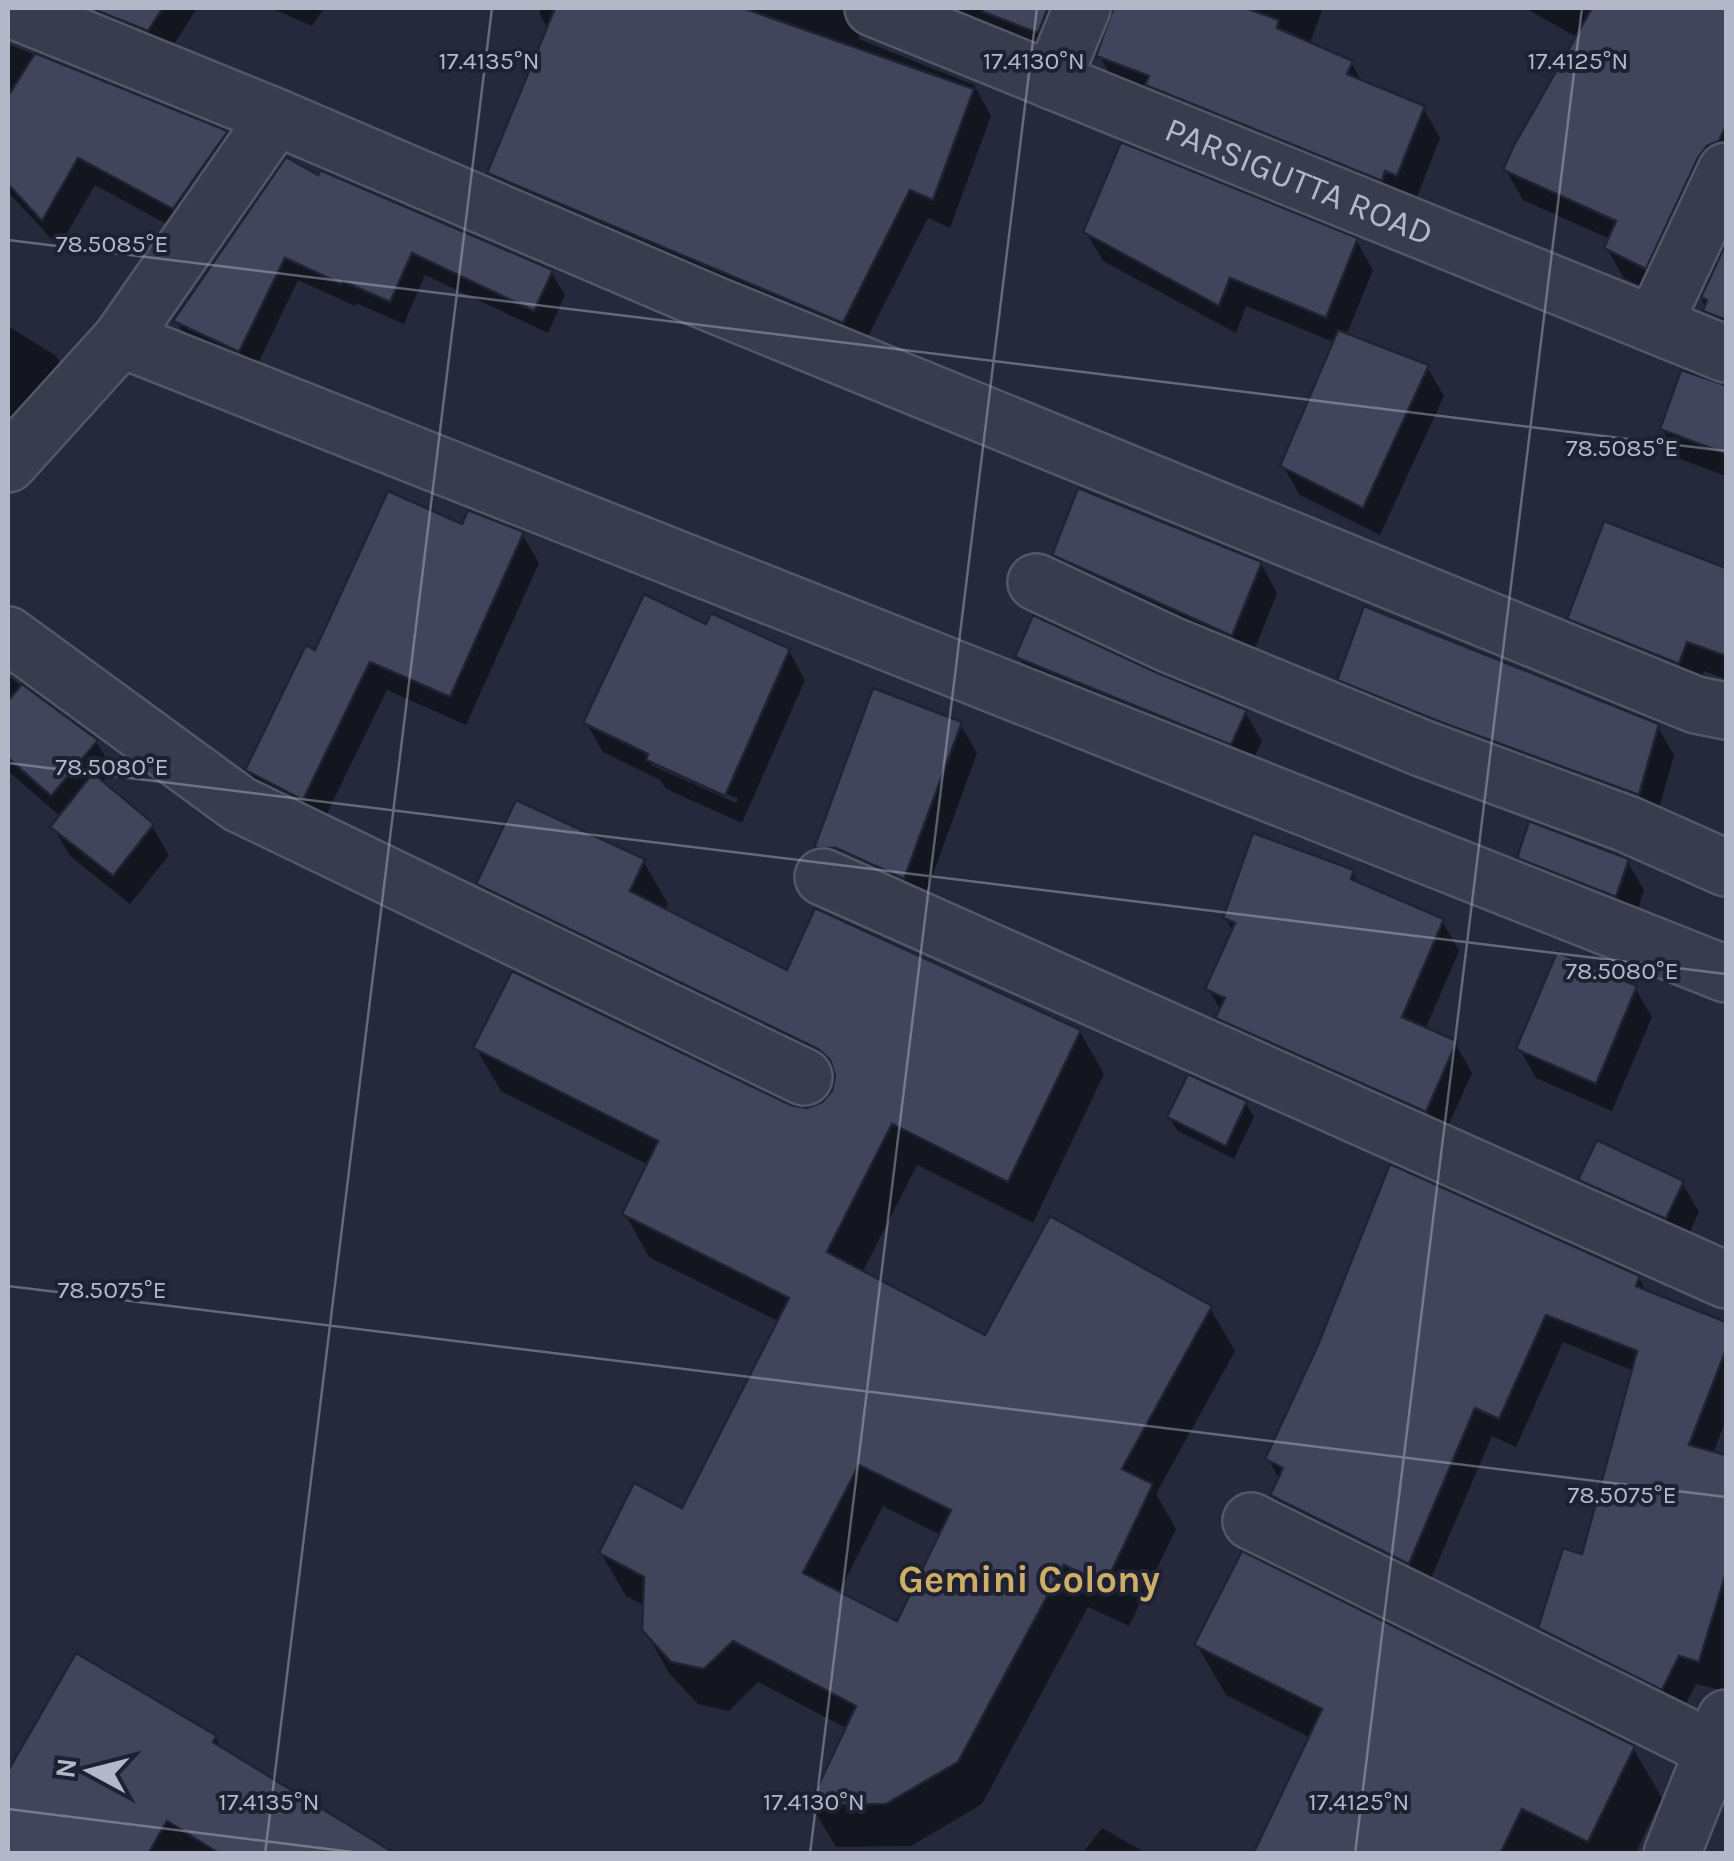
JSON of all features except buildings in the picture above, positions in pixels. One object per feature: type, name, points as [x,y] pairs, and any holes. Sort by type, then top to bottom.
[{"type":"street","name":"PARSIGUTTA ROAD","points":[[873,8],[1726,354]]},
{"type":"street","points":[[1052,82],[1082,8]]},
{"type":"street","points":[[23,10],[715,305],[1696,704],[1726,711]]},
{"type":"street","points":[[8,464],[121,338],[276,117]]},
{"type":"street","points":[[1654,324],[1726,171]]},
{"type":"street","points":[[121,338],[1726,974]]},
{"type":"street","points":[[1036,582],[1171,645],[1424,749],[1626,824],[1726,868]]},
{"type":"street","points":[[8,635],[240,804],[804,1078]]},
{"type":"street","points":[[823,877],[1726,1280]]},
{"type":"street","points":[[1251,1522],[1723,1742],[1672,1854]]},
{"type":"district","name":"Gemini Colony","points":[[1029,1579]]}]
